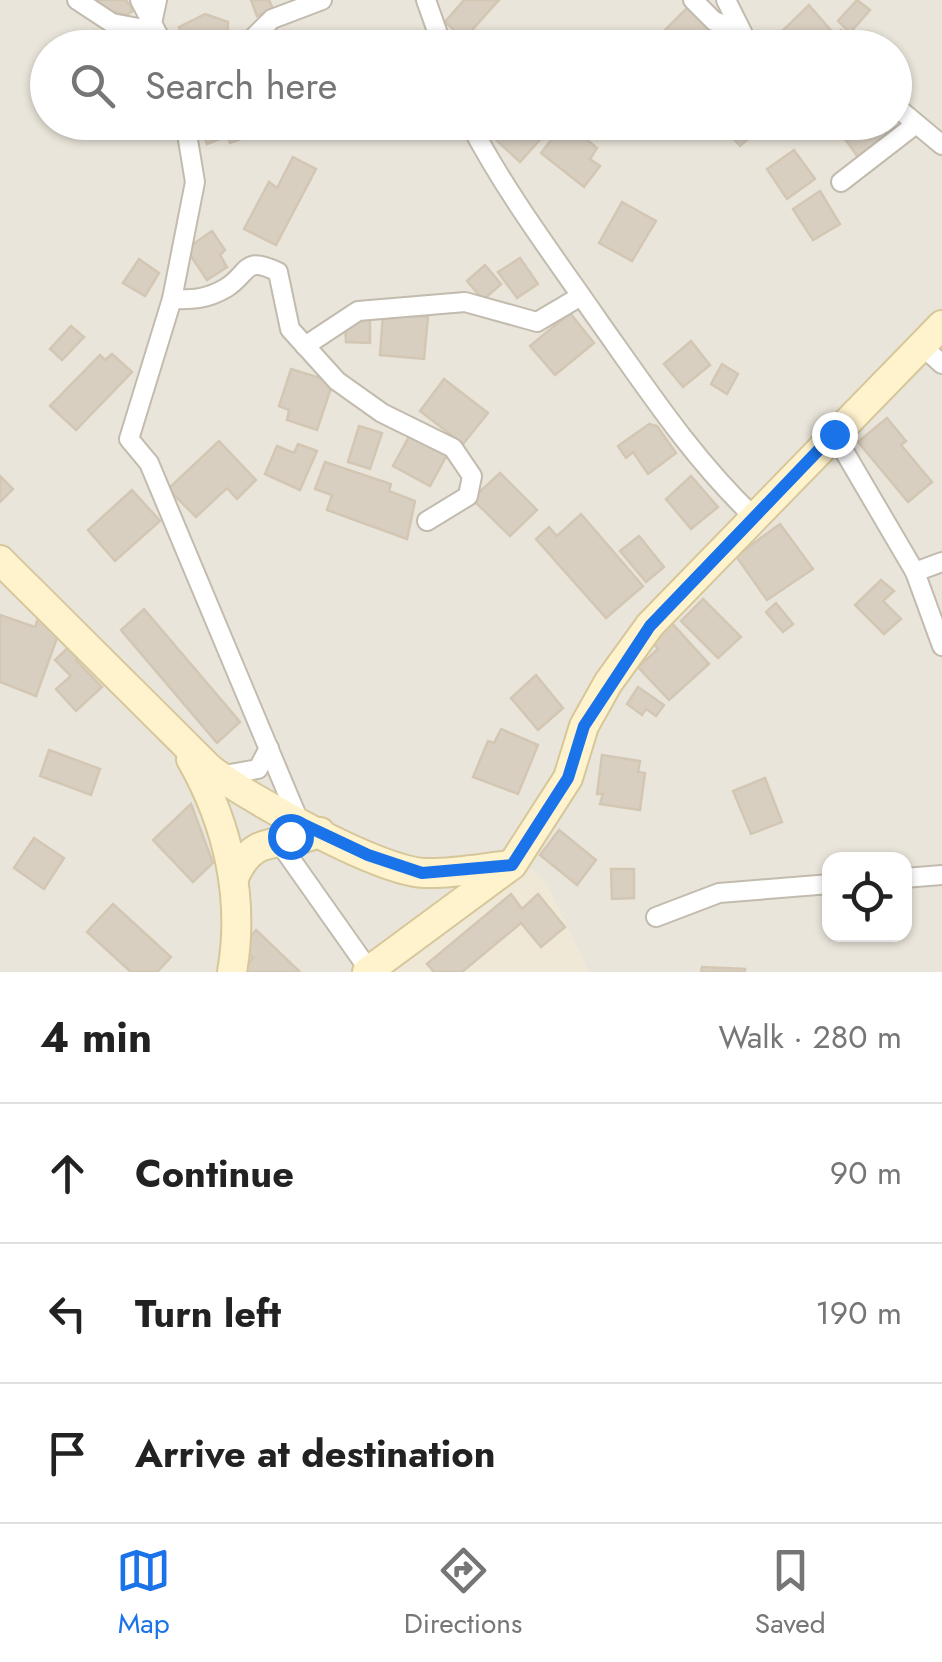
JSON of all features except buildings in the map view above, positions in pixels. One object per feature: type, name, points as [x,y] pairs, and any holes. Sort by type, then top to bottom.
[{"type":"street","points":[[77,0],[112,23],[144,29],[154,19],[158,0]]},
{"type":"street","points":[[140,0],[159,30]]},
{"type":"street","points":[[261,30],[272,19],[322,0]]},
{"type":"street","points":[[693,0],[714,21],[738,30]]},
{"type":"street","points":[[726,0],[738,30]]},
{"type":"street","points":[[433,2],[439,30]]},
{"type":"street","points":[[912,121],[942,145]]},
{"type":"street","points":[[912,127],[916,124]]},
{"type":"street","points":[[188,140],[196,182],[172,299],[129,439],[149,463],[269,748],[274,798]]},
{"type":"street","points":[[479,140],[496,174],[712,477],[754,517]]},
{"type":"street","points":[[841,182],[895,140]]},
{"type":"street","points":[[172,299],[199,300],[230,286],[244,268],[261,264],[278,272],[290,329],[337,381],[382,413],[453,448],[465,460],[472,476],[468,496],[427,521]]},
{"type":"street","points":[[305,346],[358,310],[465,302],[537,322],[581,296]]},
{"type":"street","points":[[270,842],[368,971],[512,865],[568,778],[584,726],[608,683],[650,626],[834,434],[932,355],[942,325]]},
{"type":"street","points":[[834,434],[915,572],[942,646]]},
{"type":"street","points":[[915,572],[942,562]]},
{"type":"street","points":[[2,568],[173,728],[213,782],[228,830],[234,878],[232,972]]},
{"type":"street","points":[[213,782],[258,768],[269,748]]},
{"type":"street","points":[[213,782],[274,798],[309,826],[422,873],[512,865]]},
{"type":"street","points":[[228,830],[244,809],[274,798]]},
{"type":"street","points":[[228,830],[270,842],[299,842],[309,826]]},
{"type":"street","points":[[234,878],[244,854],[270,842]]},
{"type":"street","points":[[912,878],[942,876]]},
{"type":"street","points":[[656,916],[720,893],[822,885]]},
{"type":"shaded area","points":[[0,0],[942,0],[942,972],[0,972]]},
{"type":"shaded area","points":[[532,869],[546,882],[589,972],[391,972]]},
{"type":"route","points":[[290,836],[298,822],[368,855],[422,873],[512,865],[568,778],[584,726],[608,683],[650,626],[834,434]]}]
